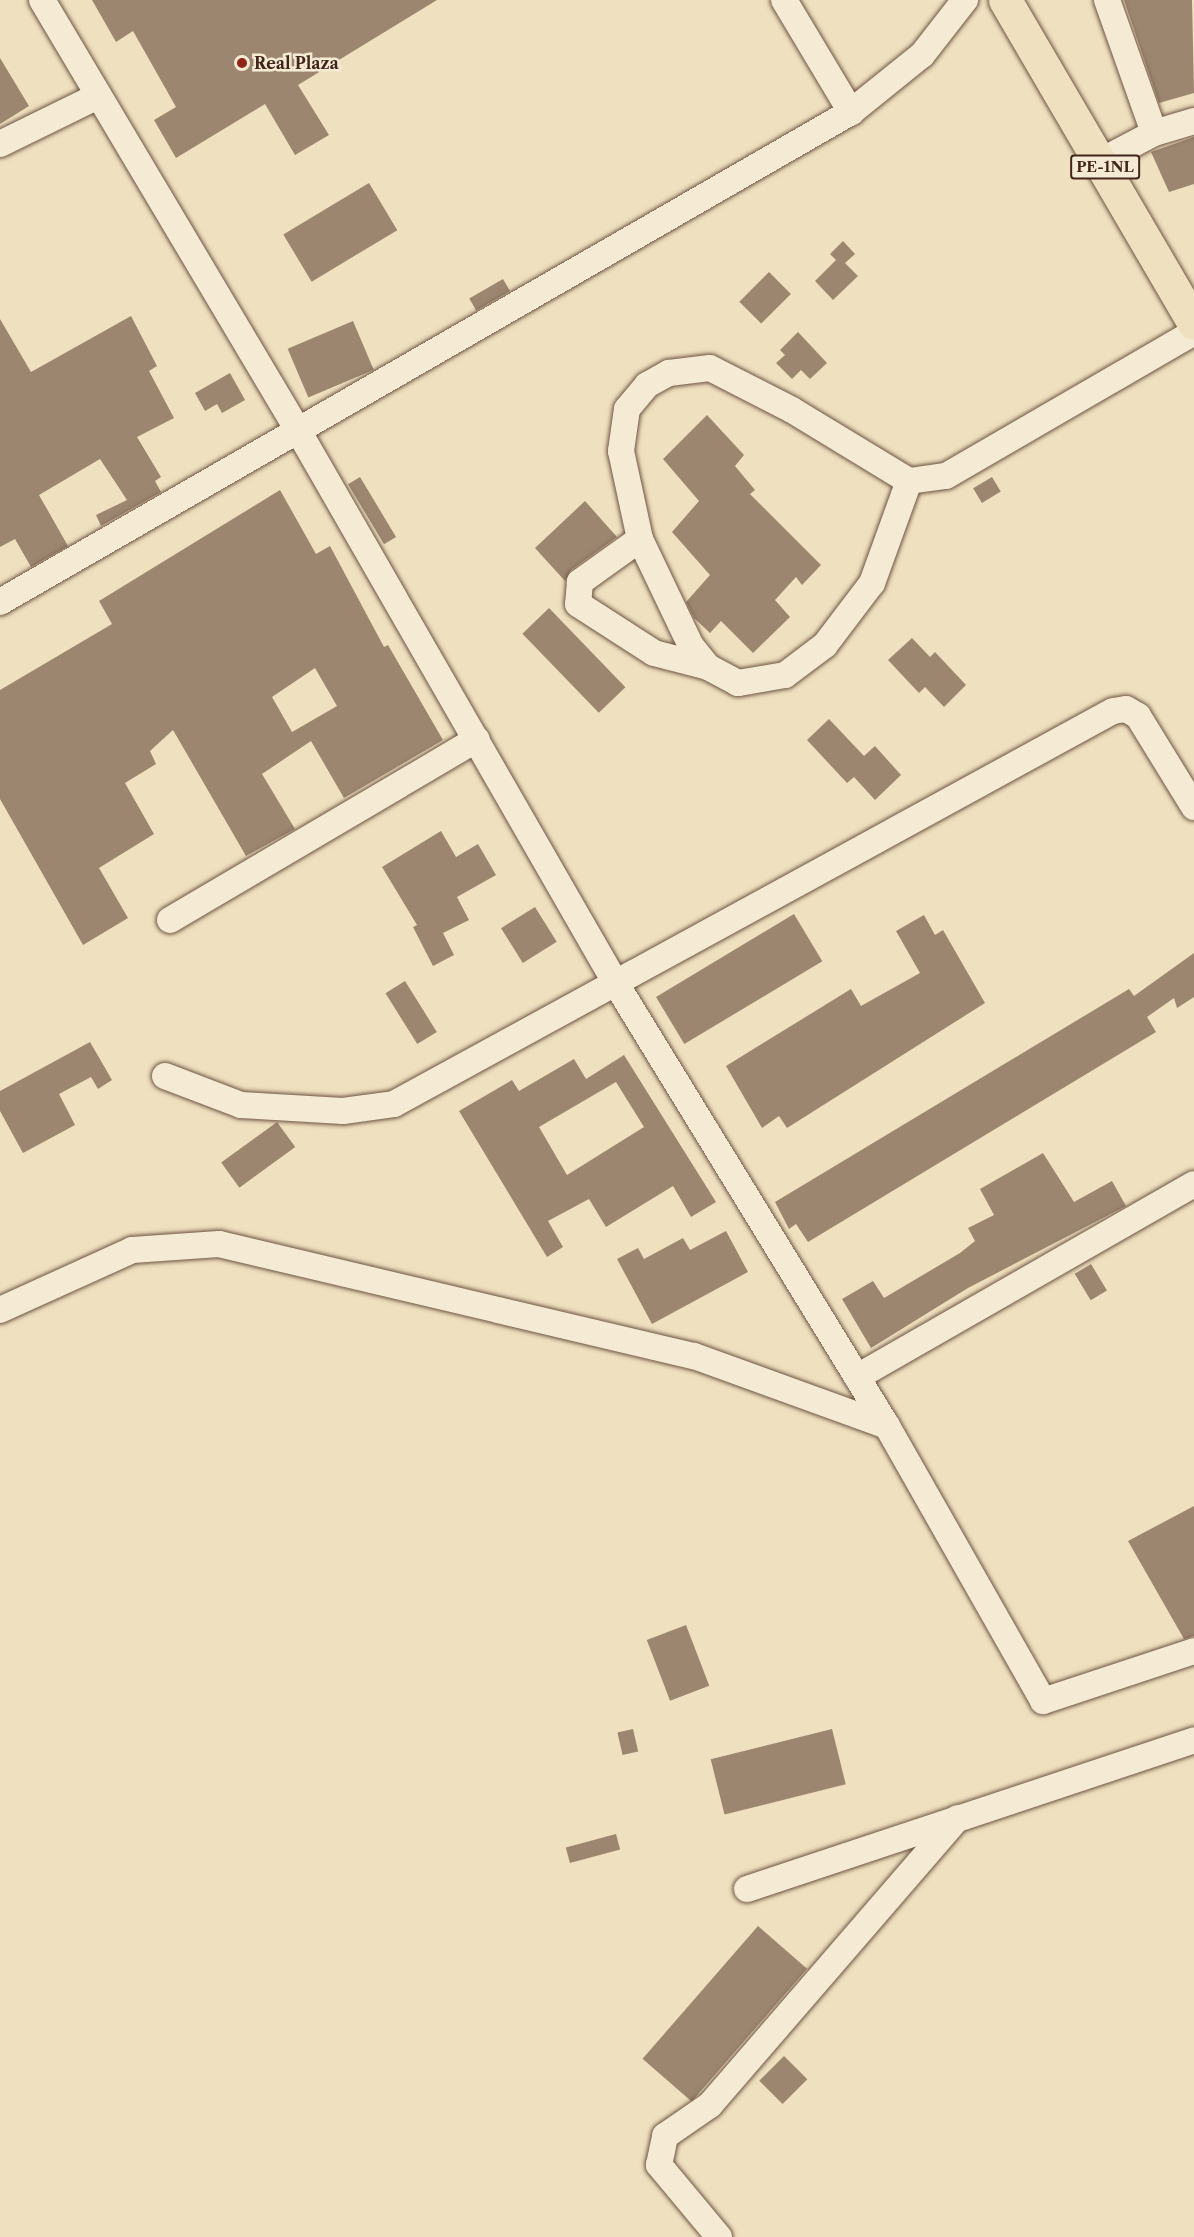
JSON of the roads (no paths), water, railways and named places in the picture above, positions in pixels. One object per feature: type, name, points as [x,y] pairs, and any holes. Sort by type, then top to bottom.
[{"type":"highway","name":"PE-1NL","points":[[1011,4],[1194,323]]},
{"type":"street","points":[[42,0],[299,432],[615,982],[887,1426],[1043,1701],[1194,1651]]},
{"type":"street","points":[[784,0],[850,112]]},
{"type":"street","points":[[0,602],[299,432],[850,112],[922,55],[965,0]]},
{"type":"street","points":[[1107,0],[1154,133]]},
{"type":"street","points":[[0,144],[98,96]]},
{"type":"street","points":[[1101,161],[1154,133],[1194,121]]},
{"type":"street","points":[[708,667],[691,646],[640,539],[621,451],[627,409],[646,386],[669,373],[710,368],[792,410],[909,481],[946,476],[1194,332]]},
{"type":"street","points":[[640,539],[580,582],[578,604],[654,653],[708,667],[738,683],[761,683],[785,675],[825,645],[872,583],[909,481]]},
{"type":"street","points":[[165,1076],[241,1105],[343,1111],[394,1104],[1113,711],[1126,709],[1138,716],[1194,807]]},
{"type":"street","points":[[170,920],[477,739]]},
{"type":"street","points":[[856,1377],[1194,1184]]},
{"type":"street","points":[[0,1310],[132,1250],[219,1244],[694,1356],[887,1426]]},
{"type":"street","points":[[747,1889],[1194,1740]]},
{"type":"street","points":[[719,2237],[658,2165],[665,2136],[678,2122],[710,2105],[958,1818]]},
{"type":"place","name":"Real Plaza","points":[[242,63]]}]
